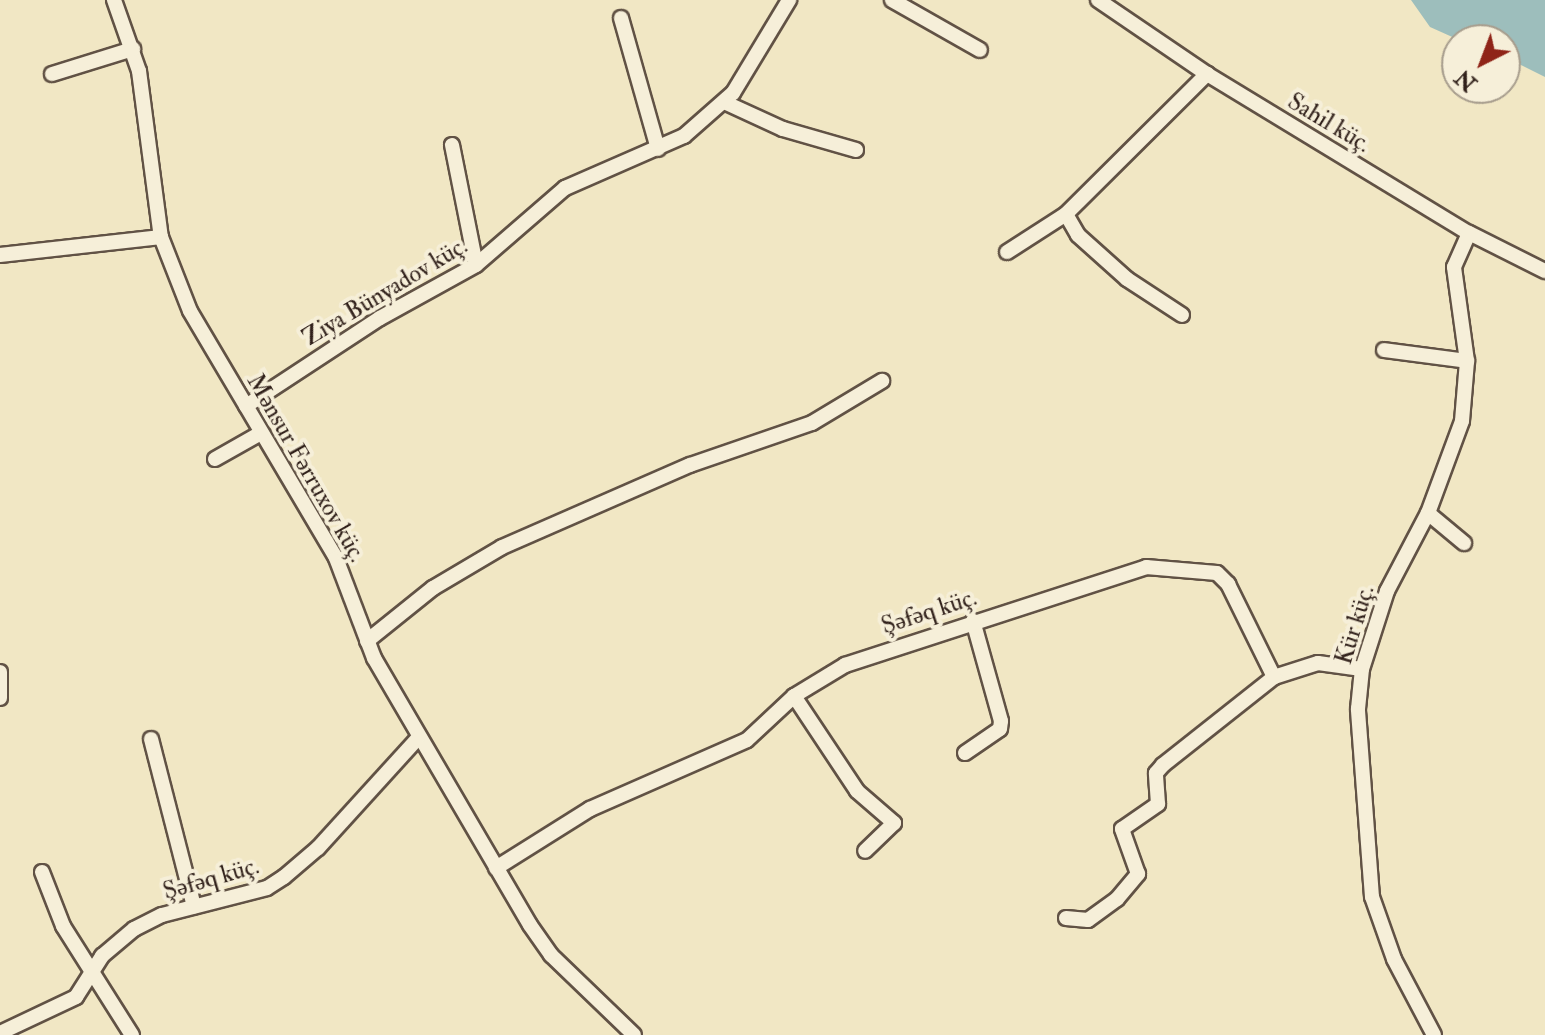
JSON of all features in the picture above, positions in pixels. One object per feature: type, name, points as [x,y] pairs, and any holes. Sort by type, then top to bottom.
[{"type":"street","name":"Mənsur Fərruxov küç.","points":[[114,0],[133,49],[161,237],[190,311],[336,558],[367,641],[418,738],[496,868],[551,955],[634,1035]]},
{"type":"street","name":"Ziya Bünyadov küç.","points":[[246,406],[380,318],[476,265],[565,188],[684,136],[724,102],[789,0]]},
{"type":"street","points":[[892,0],[980,50]]},
{"type":"street","name":"Sahil küç.","points":[[1098,0],[1207,74],[1469,233],[1545,271]]},
{"type":"street","points":[[621,18],[658,149]]},
{"type":"street","points":[[52,74],[133,49]]},
{"type":"street","points":[[1007,252],[1066,214],[1207,74]]},
{"type":"street","points":[[724,102],[783,129],[856,150]]},
{"type":"street","points":[[452,145],[476,265]]},
{"type":"street","points":[[1066,214],[1078,235],[1127,279],[1182,315]]},
{"type":"street","name":"Kür küç.","points":[[1434,1035],[1394,959],[1372,897],[1359,753],[1362,669],[1387,591],[1428,513],[1462,421],[1467,361],[1454,267],[1469,233]]},
{"type":"street","points":[[0,255],[161,237]]},
{"type":"street","points":[[1384,350],[1467,361]]},
{"type":"street","points":[[367,641],[433,588],[502,547],[690,465],[812,423],[882,381]]},
{"type":"street","points":[[215,459],[261,433]]},
{"type":"street","points":[[1428,513],[1464,543]]},
{"type":"street","name":"Şəfəq küç.","points":[[496,868],[590,809],[747,740],[794,696],[845,665],[1146,567],[1217,573],[1228,584],[1274,677]]},
{"type":"street","points":[[965,753],[1000,729],[1001,721],[973,621]]},
{"type":"street","points":[[1066,918],[1088,920],[1129,887],[1138,865],[1122,829],[1158,804],[1156,773],[1274,677],[1318,663],[1362,669]]},
{"type":"street","points":[[0,672],[0,698]]},
{"type":"street","points":[[794,696],[857,791],[892,816],[893,828],[865,851]]},
{"type":"street","name":"Şəfəq küç.","points":[[0,1033],[76,997],[114,942],[162,915],[267,888],[284,877],[318,848],[418,738]]},
{"type":"street","points":[[151,739],[194,907]]},
{"type":"street","points":[[42,872],[63,926],[95,972],[132,1035]]},
{"type":"water","points":[[1411,0],[1545,0],[1545,77],[1521,65],[1521,24],[1441,24],[1441,32],[1430,27]]}]
